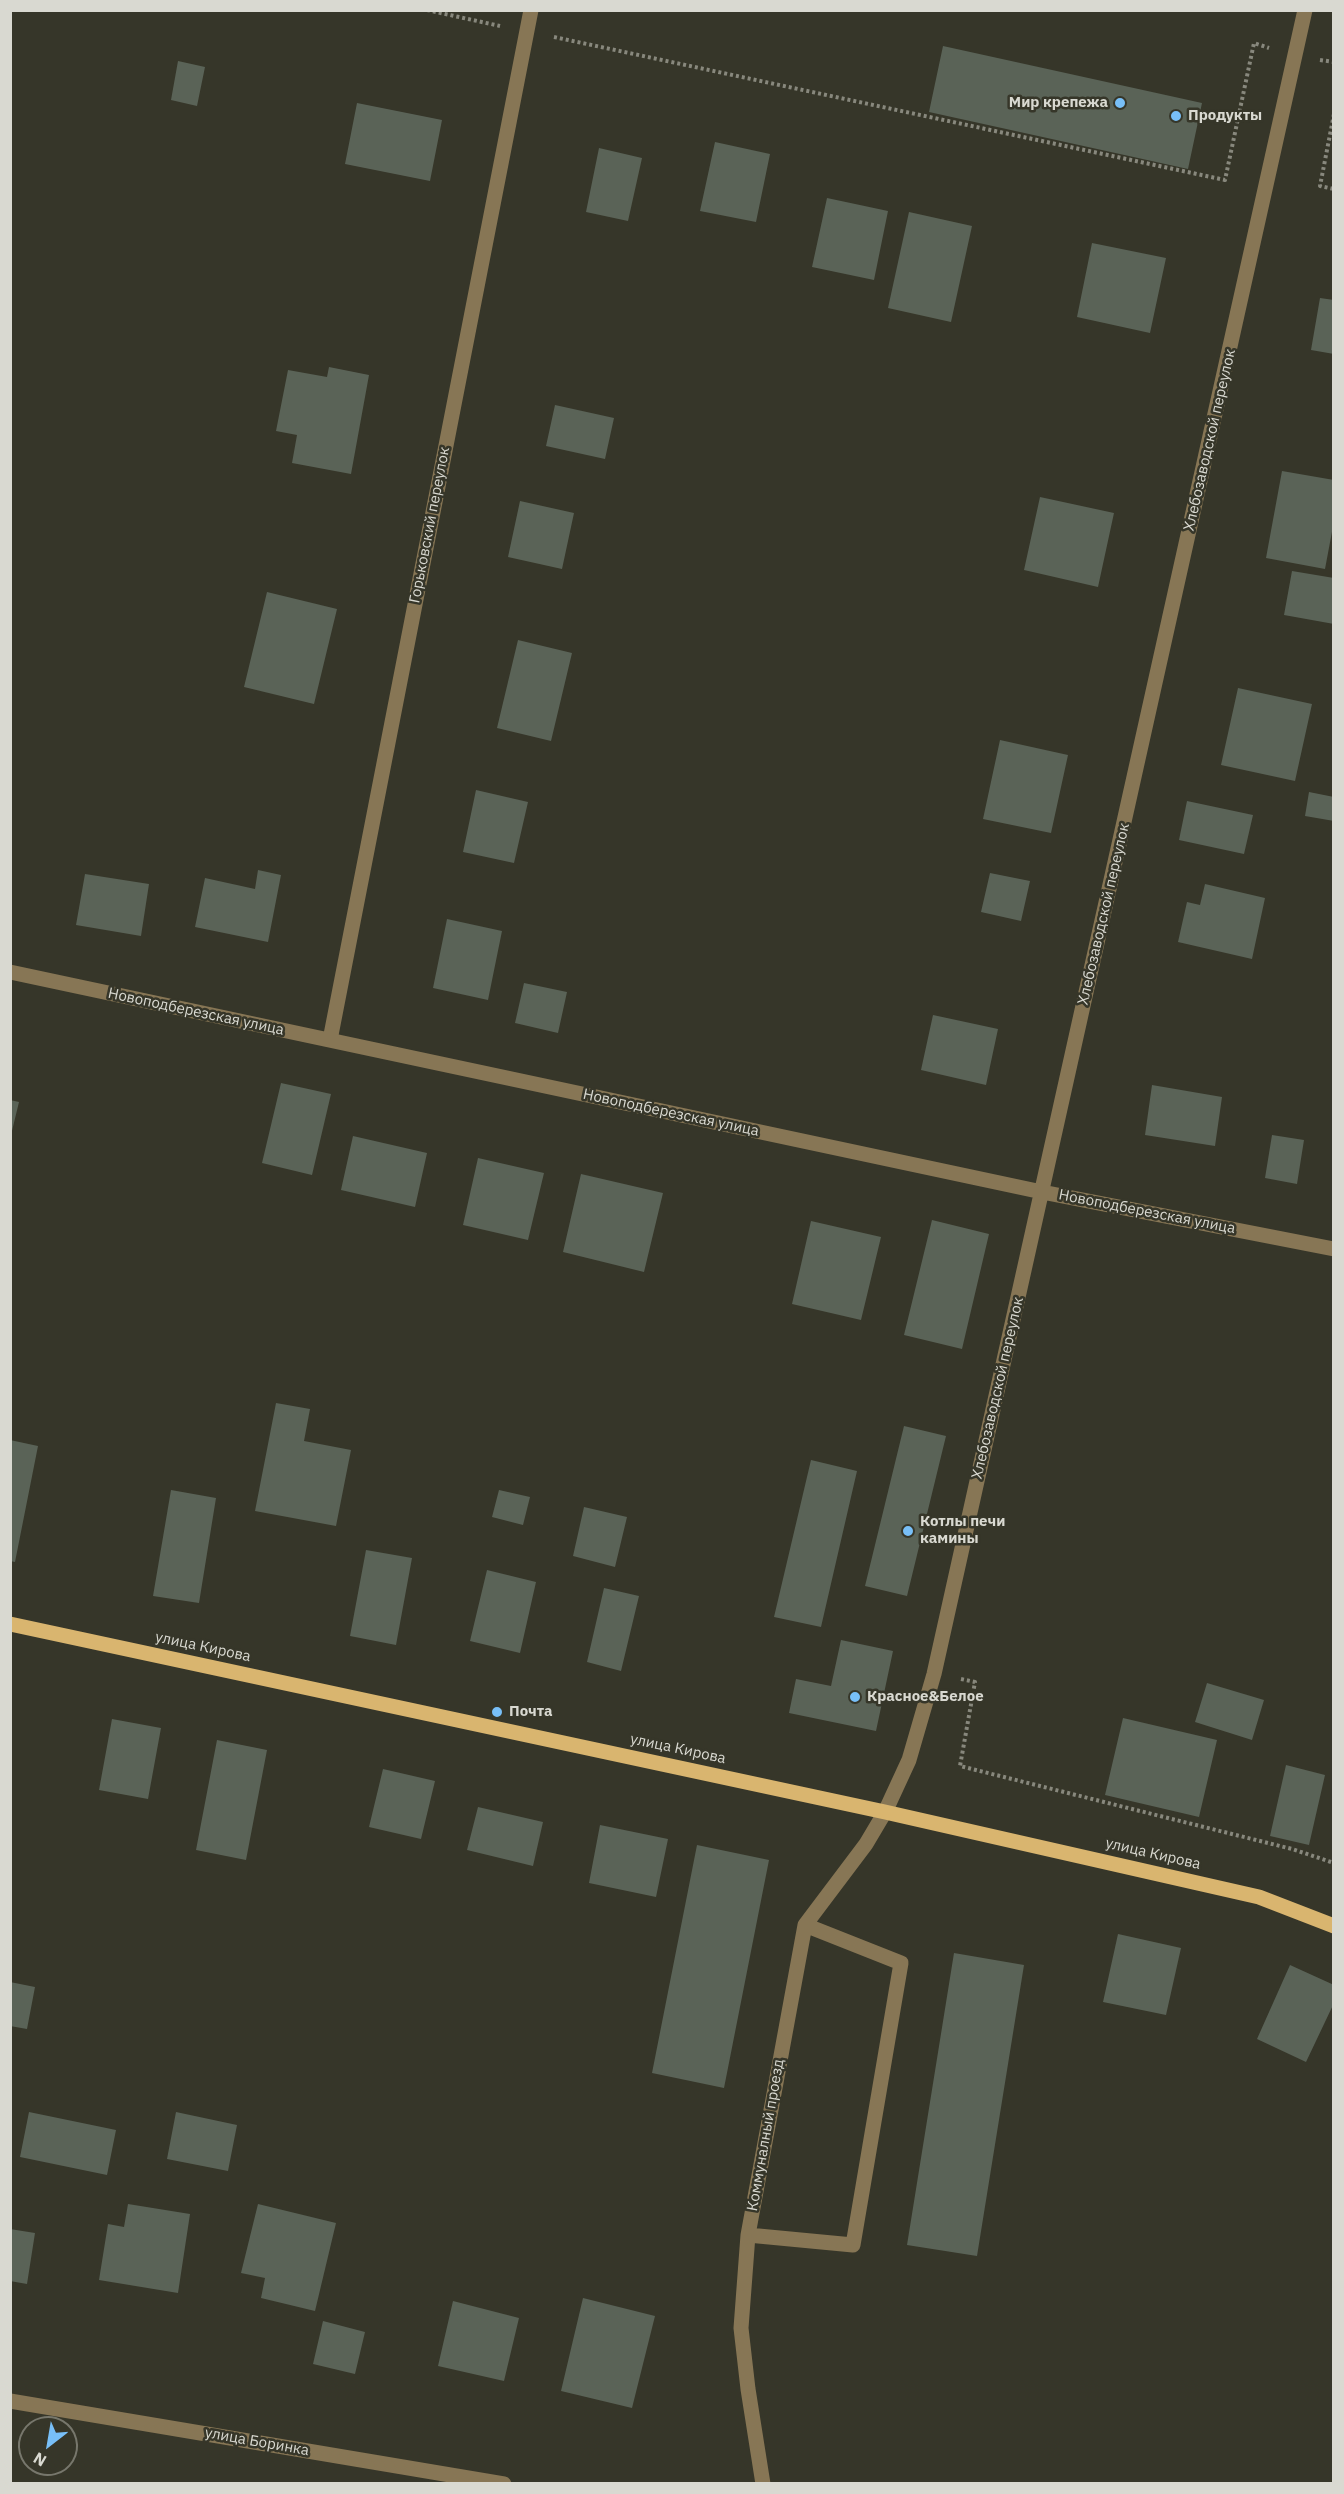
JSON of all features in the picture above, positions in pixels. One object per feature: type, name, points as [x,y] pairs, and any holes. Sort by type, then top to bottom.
[{"type":"main road","name":"улица Кирова","points":[[10,1624],[885,1812],[1259,1897],[1334,1926]]},
{"type":"street","name":"Горьковский переулок","points":[[330,1040],[531,10]]},
{"type":"street","name":"Хлебозаводской переулок","points":[[885,1812],[909,1760],[934,1674],[1305,10]]},
{"type":"street","name":"Новоподберезская улица","points":[[10,972],[1042,1192],[1334,1249]]},
{"type":"street","name":"Коммуналный проезд","points":[[763,2484],[741,2328],[748,2235],[805,1925],[867,1844],[885,1812]]},
{"type":"street","points":[[748,2235],[853,2245],[901,1963],[805,1925]]},
{"type":"street","name":"улица Боринка","points":[[10,2401],[504,2484]]},
{"type":"path","points":[[427,10],[1225,180],[1254,43],[1295,57]]},
{"type":"path","points":[[1334,114],[1320,186],[1334,189]]},
{"type":"path","points":[[934,1674],[975,1682],[960,1766],[1293,1849],[1334,1863]]},
{"type":"building","points":[[943,46],[1202,103],[1188,169],[929,112]]},
{"type":"building","points":[[178,61],[205,67],[197,106],[171,100]]},
{"type":"building","points":[[357,103],[442,120],[430,181],[345,164]]},
{"type":"building","points":[[715,142],[770,154],[756,222],[700,211]]},
{"type":"building","points":[[599,148],[642,158],[628,221],[586,212]]},
{"type":"building","points":[[827,198],[888,211],[874,280],[812,267]]},
{"type":"building","points":[[909,212],[972,226],[951,322],[888,308]]},
{"type":"building","points":[[1092,243],[1166,258],[1150,333],[1077,317]]},
{"type":"building","points":[[1320,298],[1334,300],[1334,354],[1311,350]]},
{"type":"building","points":[[329,367],[369,375],[351,474],[292,463],[297,435],[276,431],[288,370],[327,377]]},
{"type":"building","points":[[555,405],[614,418],[605,459],[546,446]]},
{"type":"building","points":[[1282,471],[1334,480],[1334,521],[1325,569],[1266,558]]},
{"type":"building","points":[[1040,497],[1114,513],[1098,587],[1024,570]]},
{"type":"building","points":[[520,501],[574,513],[562,569],[508,557]]},
{"type":"building","points":[[1292,571],[1334,578],[1334,624],[1284,615]]},
{"type":"building","points":[[267,592],[337,609],[314,704],[244,687]]},
{"type":"building","points":[[518,640],[572,653],[551,741],[497,728]]},
{"type":"building","points":[[1238,688],[1312,704],[1295,781],[1221,765]]},
{"type":"building","points":[[1000,740],[1068,755],[1051,833],[983,819]]},
{"type":"building","points":[[476,790],[528,802],[514,863],[463,852]]},
{"type":"building","points":[[1309,792],[1334,797],[1334,821],[1305,816]]},
{"type":"building","points":[[1187,801],[1253,815],[1244,854],[1179,840]]},
{"type":"building","points":[[258,870],[281,875],[268,942],[195,927],[205,878],[255,889]]},
{"type":"building","points":[[990,873],[1030,881],[1021,921],[981,912]]},
{"type":"building","points":[[85,874],[149,884],[141,936],[76,925]]},
{"type":"building","points":[[1205,884],[1265,898],[1252,959],[1178,942],[1187,902],[1200,905]]},
{"type":"building","points":[[447,919],[502,931],[488,1000],[433,988]]},
{"type":"building","points":[[524,983],[567,992],[558,1033],[515,1023]]},
{"type":"building","points":[[933,1015],[998,1029],[986,1085],[921,1070]]},
{"type":"building","points":[[281,1083],[331,1094],[312,1175],[262,1163]]},
{"type":"building","points":[[1152,1085],[1222,1097],[1215,1146],[1145,1135]]},
{"type":"building","points":[[10,1100],[19,1102],[11,1135],[10,1135]]},
{"type":"building","points":[[1272,1135],[1304,1140],[1297,1184],[1265,1178]]},
{"type":"building","points":[[353,1136],[427,1153],[415,1207],[341,1190]]},
{"type":"building","points":[[478,1158],[544,1173],[528,1240],[463,1225]]},
{"type":"building","points":[[581,1174],[663,1193],[644,1272],[563,1252]]},
{"type":"building","points":[[932,1220],[989,1234],[962,1349],[904,1335]]},
{"type":"building","points":[[811,1221],[881,1237],[861,1320],[792,1304]]},
{"type":"building","points":[[276,1403],[310,1409],[304,1441],[351,1450],[336,1526],[255,1511]]},
{"type":"building","points":[[904,1426],[946,1436],[907,1596],[865,1586]]},
{"type":"building","points":[[10,1440],[38,1446],[15,1562],[10,1561]]},
{"type":"building","points":[[811,1460],[857,1471],[821,1627],[774,1617]]},
{"type":"building","points":[[171,1490],[216,1498],[199,1603],[153,1596]]},
{"type":"building","points":[[499,1490],[530,1497],[523,1525],[492,1517]]},
{"type":"building","points":[[584,1507],[627,1517],[615,1567],[573,1556]]},
{"type":"building","points":[[366,1550],[412,1558],[396,1645],[350,1636]]},
{"type":"building","points":[[487,1570],[536,1582],[520,1653],[470,1641]]},
{"type":"building","points":[[604,1588],[639,1596],[621,1671],[587,1662]]},
{"type":"building","points":[[841,1640],[893,1651],[876,1731],[789,1713],[796,1679],[831,1686]]},
{"type":"building","points":[[1207,1683],[1264,1700],[1252,1740],[1195,1722]]},
{"type":"building","points":[[1123,1718],[1217,1740],[1199,1817],[1105,1795]]},
{"type":"building","points":[[112,1719],[161,1728],[148,1799],[99,1790]]},
{"type":"building","points":[[217,1740],[267,1750],[246,1860],[196,1850]]},
{"type":"building","points":[[1286,1765],[1325,1775],[1309,1845],[1270,1836]]},
{"type":"building","points":[[383,1769],[435,1781],[421,1839],[369,1827]]},
{"type":"building","points":[[478,1807],[543,1822],[533,1866],[467,1850]]},
{"type":"building","points":[[600,1825],[668,1839],[656,1897],[589,1883]]},
{"type":"building","points":[[697,1845],[769,1860],[724,2088],[652,2073]]},
{"type":"building","points":[[1118,1934],[1181,1948],[1166,2015],[1103,2002]]},
{"type":"building","points":[[954,1953],[1024,1965],[977,2256],[907,2245]]},
{"type":"building","points":[[1290,1965],[1334,1985],[1334,2003],[1306,2062],[1257,2039]]},
{"type":"building","points":[[10,1982],[35,1987],[27,2029],[10,2026]]},
{"type":"building","points":[[29,2112],[116,2130],[107,2175],[20,2157]]},
{"type":"building","points":[[176,2112],[237,2125],[228,2171],[167,2159]]},
{"type":"building","points":[[128,2204],[190,2214],[178,2293],[99,2280],[108,2224],[124,2227]]},
{"type":"building","points":[[258,2204],[336,2223],[315,2311],[261,2298],[265,2278],[241,2273]]},
{"type":"building","points":[[10,2229],[35,2233],[27,2284],[10,2281]]},
{"type":"building","points":[[583,2298],[655,2316],[632,2408],[561,2391]]},
{"type":"building","points":[[453,2301],[519,2318],[504,2381],[438,2366]]},
{"type":"building","points":[[323,2321],[365,2332],[355,2374],[313,2364]]},
{"type":"place","name":"Мир крепежа","points":[[1120,103]]},
{"type":"place","name":"Продукты","points":[[1176,116]]},
{"type":"place","name":"Котлы печи камины","points":[[908,1531]]},
{"type":"place","name":"Красное&Белое","points":[[855,1697]]},
{"type":"place","name":"Почта","points":[[497,1712]]}]
